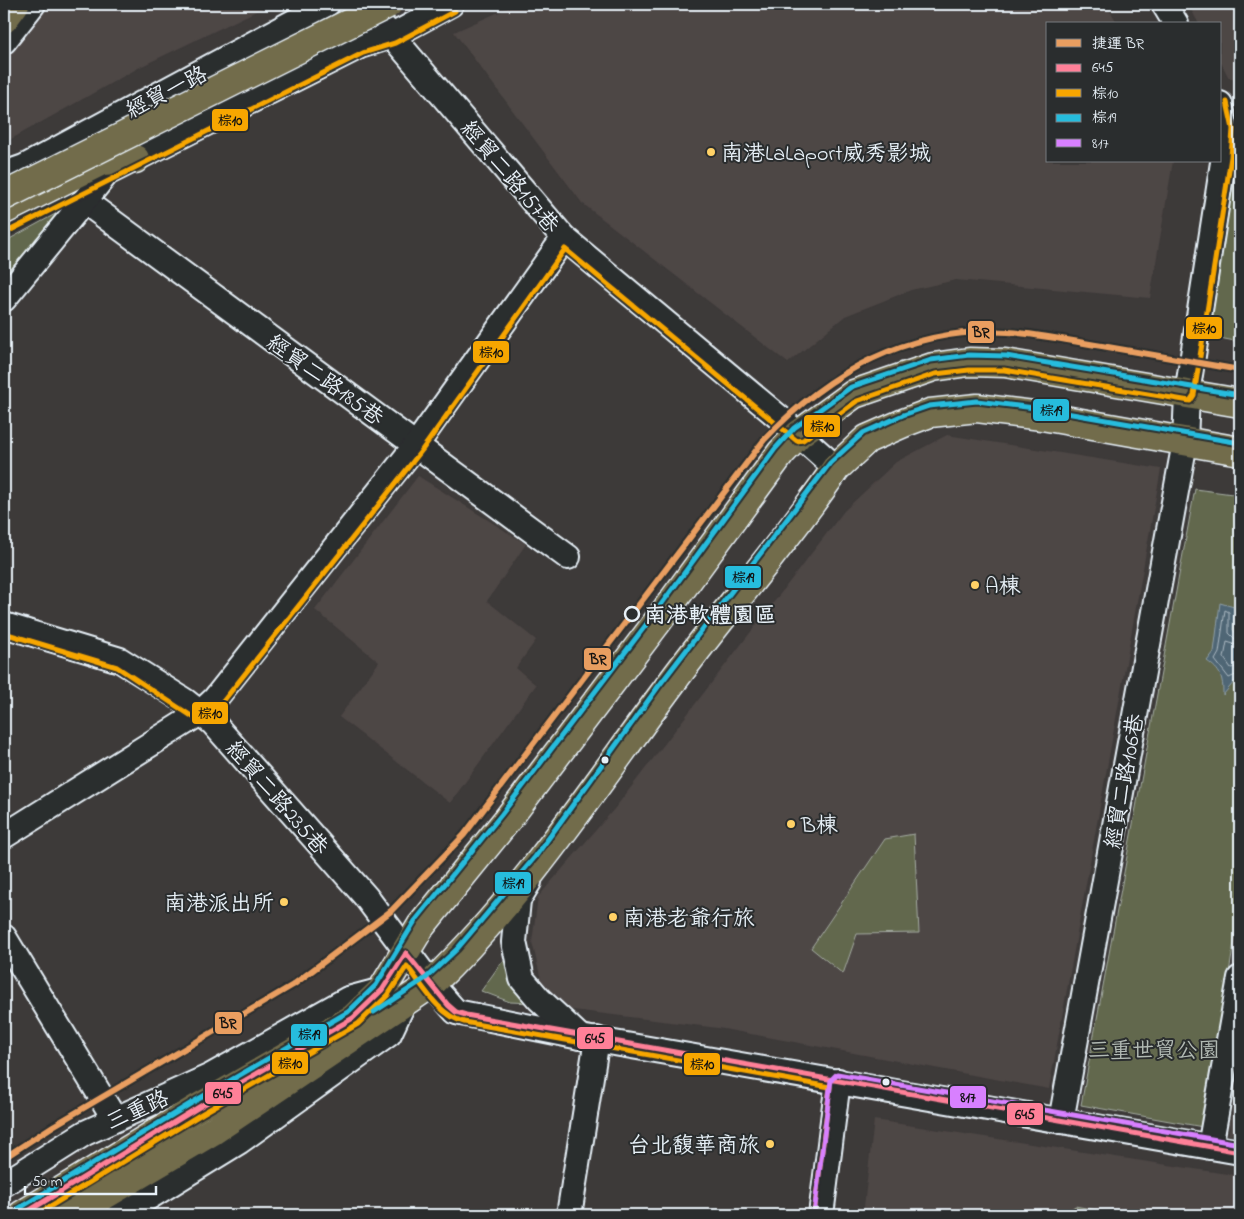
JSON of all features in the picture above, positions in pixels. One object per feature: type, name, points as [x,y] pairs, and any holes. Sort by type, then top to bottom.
[{"type":"main road","points":[[4,19],[15,4]]},
{"type":"main road","points":[[4,196],[388,4]]},
{"type":"main road","points":[[4,210],[102,161],[135,159]]},
{"type":"main road","points":[[4,226],[107,173]]},
{"type":"main road","points":[[72,1215],[213,1131],[393,996],[406,953],[421,926],[507,820],[654,619],[781,453],[799,434],[854,394],[933,367],[969,362],[1005,363],[1240,403]]},
{"type":"main road","points":[[22,1215],[42,1201],[199,1107],[353,1018],[393,996],[431,984],[462,954],[541,862],[664,692],[836,468],[867,439],[930,413],[953,409],[977,408],[1042,416],[1240,451]]},
{"type":"street","points":[[4,41],[33,4]]},
{"type":"street","name":"經貿一路","points":[[4,174],[24,167],[327,4]]},
{"type":"street","name":"經貿二路157巷","points":[[361,4],[392,36],[564,238],[799,434],[836,468]]},
{"type":"street","name":"經貿一路","points":[[107,173],[360,46],[392,36],[451,4]]},
{"type":"street","points":[[1164,4],[1175,22]]},
{"type":"street","name":"經貿二路106巷","points":[[1060,1121],[1185,442],[1188,394],[1224,156],[1226,129],[1222,112]]},
{"type":"street","points":[[4,299],[107,173]]},
{"type":"street","name":"經貿二路185巷","points":[[84,201],[568,557]]},
{"type":"street","points":[[4,836],[200,713],[215,699],[416,445],[564,238]]},
{"type":"street","name":"經貿二路235巷","points":[[4,625],[120,660],[185,701],[213,723],[366,898],[431,984]]},
{"type":"street","points":[[541,862],[518,900],[514,942],[522,979],[538,999],[589,1038]]},
{"type":"street","points":[[4,937],[114,1118]]},
{"type":"street","points":[[1210,1147],[1240,978]]},
{"type":"street","points":[[431,984],[448,1005],[461,1014],[1240,1152]]},
{"type":"street","points":[[120,1215],[240,1141],[389,1034],[393,996]]},
{"type":"street","name":"三重路","points":[[4,1184],[85,1133],[114,1118],[211,1076],[348,999],[393,996]]},
{"type":"street","points":[[569,1215],[589,1038]]},
{"type":"street","points":[[821,1215],[838,1081]]},
{"type":"shaded area","points":[[48,4],[271,4],[140,67],[4,143],[4,61]]},
{"type":"shaded area","points":[[517,4],[1106,4],[1117,22],[1046,22],[1046,162],[1173,162],[1150,298],[956,280],[911,290],[845,316],[788,363],[582,203],[454,32]]},
{"type":"shaded area","points":[[1188,4],[1240,4],[1240,79],[1229,78],[1222,65],[1222,22],[1198,22]]},
{"type":"shaded area","points":[[947,435],[1161,469],[1049,1089],[718,1028],[565,1009],[542,984],[532,942],[538,897],[615,808],[844,511],[896,462]]},
{"type":"shaded area","points":[[418,476],[526,544],[487,601],[536,640],[516,668],[536,685],[450,803],[339,717],[379,662],[315,610]]},
{"type":"shaded area","points":[[1240,1071],[1240,1136],[1228,1135]]},
{"type":"shaded area","points":[[874,1120],[1240,1176],[1240,1215],[863,1215]]},
{"type":"green space","points":[[1240,128],[1240,342],[1209,336],[1238,129]]},
{"type":"green space","points":[[72,205],[4,286],[4,242]]},
{"type":"green space","name":"三重世貿公園","points":[[1195,489],[1240,495],[1240,907],[1203,1127],[1081,1105]]},
{"type":"green space","points":[[914,834],[919,933],[857,934],[843,974],[811,948],[885,839]]},
{"type":"green space","points":[[516,951],[532,1003],[510,1002],[481,991],[501,963]]},
{"type":"green space","points":[[1075,1206],[1124,1215],[1064,1215]]},
{"type":"water","points":[[1220,603],[1234,607],[1233,630],[1240,638],[1240,675],[1223,695],[1220,675],[1207,661],[1214,652]]},
{"type":"metro line","name":"BR","points":[[4,1158],[53,1126],[293,985],[391,911],[464,835],[764,440],[789,415],[816,393],[844,374],[874,358],[905,346],[937,337],[972,332],[1032,334],[1240,370]]},
{"type":"transit line","name":"棕10","points":[[7,232],[363,53],[395,43],[455,11]]},
{"type":"transit line","name":"棕10","points":[[4,633],[117,667],[196,719],[204,719],[221,704],[422,450],[565,249],[797,441],[803,440],[857,401],[935,374],[969,370],[1004,370],[1190,401],[1194,395],[1231,157],[1233,129],[1227,102]]},
{"type":"transit line","name":"棕19","points":[[18,1209],[195,1101],[348,1012],[376,985],[415,921],[501,815],[652,617],[775,449],[794,428],[851,387],[931,360],[969,355],[1006,356],[1240,395]]},
{"type":"transit line","name":"棕19","points":[[374,1012],[426,978],[457,949],[535,857],[658,687],[830,463],[863,433],[903,415],[929,406],[977,401],[1043,409],[1240,443]]},
{"type":"transit line","name":"645","points":[[406,953],[448,1005],[456,1012],[466,1015],[1240,1152]]},
{"type":"transit line","name":"645","points":[[22,1215],[199,1107],[353,1018],[382,990],[406,953]]},
{"type":"transit line","name":"棕10","points":[[36,1215],[203,1113],[358,1024],[388,995],[407,966],[425,991],[446,1013],[464,1022],[830,1087],[814,1214]]},
{"type":"transit line","name":"817","points":[[814,1214],[831,1080],[837,1074],[1240,1144]]},
{"type":"place","name":"南港LaLaport威秀影城","points":[[711,152]]},
{"type":"place","name":"A棟","points":[[975,585]]},
{"type":"place","name":"南港軟體園區","points":[[632,614]]},
{"type":"place","name":"B棟","points":[[791,824]]},
{"type":"place","name":"南港派出所","points":[[284,902]]},
{"type":"place","name":"南港老爺行旅","points":[[613,917]]},
{"type":"place","name":"台北馥華商旅","points":[[770,1144]]}]
